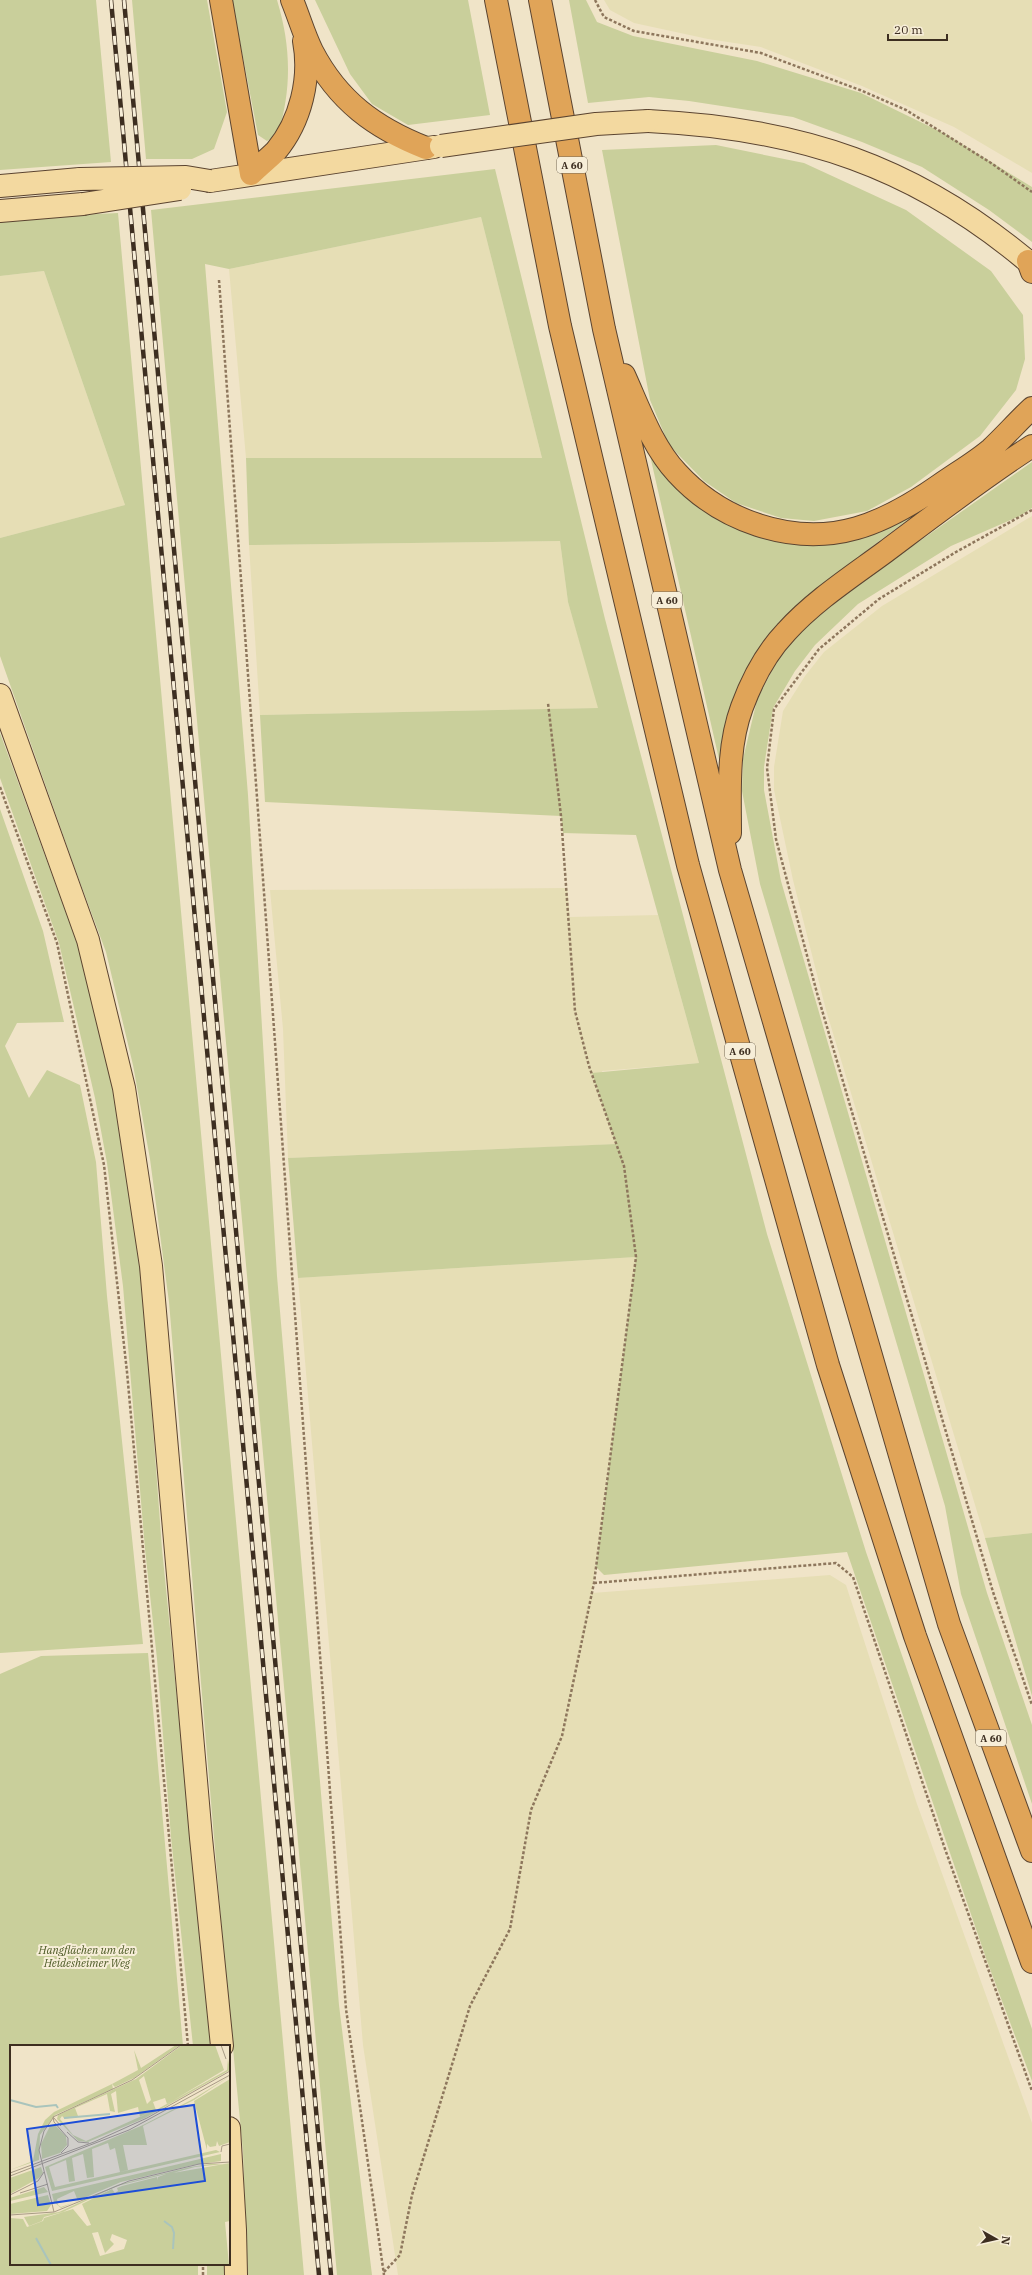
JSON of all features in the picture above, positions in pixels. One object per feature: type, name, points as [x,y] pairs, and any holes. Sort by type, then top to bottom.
[{"type":"highway","points":[[221,0],[251,174]]},
{"type":"highway","points":[[292,0],[312,51],[328,77],[348,101],[371,121],[398,137],[434,147]]},
{"type":"highway","name":"A 60","points":[[496,0],[560,326],[690,872],[828,1365],[915,1636],[1032,1962]]},
{"type":"highway","name":"A 60","points":[[540,0],[604,330],[730,870],[949,1624],[1032,1851]]},
{"type":"highway","points":[[251,174],[276,150],[294,122],[305,83],[307,56],[301,22]]},
{"type":"highway","points":[[604,330],[656,445],[677,473],[701,495],[723,510],[768,528],[793,533],[836,533],[862,528],[889,517],[914,503],[990,450],[1032,408]]},
{"type":"highway","points":[[730,870],[730,766],[734,735],[741,709],[751,684],[768,655],[786,632],[818,602],[999,468],[1032,446]]},
{"type":"main road","points":[[0,211],[82,204],[188,187],[210,181],[251,174],[434,147],[596,124],[648,121],[737,128],[802,142],[837,153],[905,181],[938,198],[1000,238],[1031,266]]},
{"type":"main road","points":[[0,186],[80,179],[186,177],[210,181]]},
{"type":"main road","points":[[0,695],[88,940],[124,1088],[151,1266],[202,1845],[222,2045]]},
{"type":"main road","points":[[230,2145],[236,2275]]},
{"type":"path","points":[[595,0],[604,17],[634,31],[761,53],[893,104],[906,110],[991,163],[1032,192]]},
{"type":"path","points":[[218,280],[346,2010],[384,2274]]},
{"type":"path","points":[[1032,510],[956,552],[878,599],[819,649],[774,709],[767,768],[776,839],[817,993],[993,1592],[1032,1705]]},
{"type":"path","points":[[384,2274],[400,2255],[412,2195],[470,2006],[510,1928],[531,1810],[562,1736],[594,1583],[636,1257],[624,1166],[589,1066],[575,1011],[561,816],[548,703]]},
{"type":"path","points":[[0,787],[57,943],[104,1165],[127,1372],[188,2045]]},
{"type":"path","points":[[594,1583],[836,1563],[853,1577],[945,1848],[1032,2091]]},
{"type":"shaded area","points":[[604,0],[1032,0],[1032,173],[954,127],[862,86],[761,47],[708,39],[634,23],[610,10]]},
{"type":"shaded area","points":[[481,217],[542,458],[246,458],[229,269]]},
{"type":"shaded area","points":[[44,271],[125,505],[0,538],[0,276]]},
{"type":"shaded area","points":[[1032,516],[1032,1533],[985,1538],[826,1010],[793,880],[774,790],[774,767],[783,711],[805,676],[824,652],[882,606]]},
{"type":"shaded area","points":[[560,541],[568,602],[599,708],[260,715],[249,545]]},
{"type":"shaded area","points":[[567,888],[570,917],[658,915],[699,1063],[602,1071],[617,1144],[288,1158],[283,1029],[270,890]]},
{"type":"shaded area","points":[[636,1257],[592,1593],[830,1575],[846,1585],[917,1804],[1032,2123],[1032,2275],[398,2275],[363,2045],[298,1278]]},
{"type":"green space","points":[[0,0],[96,0],[111,162],[0,170]]},
{"type":"green space","points":[[132,0],[207,0],[227,112],[214,149],[192,159],[146,159]]},
{"type":"green space","points":[[232,0],[277,0],[282,17],[287,50],[288,84],[283,117],[278,134],[267,141],[258,135]]},
{"type":"green space","points":[[315,0],[468,0],[490,115],[408,125],[372,104],[350,74]]},
{"type":"green space","points":[[569,0],[586,0],[597,22],[633,36],[757,61],[861,93],[947,135],[1032,187],[1032,242],[989,210],[922,167],[862,142],[793,117],[689,101],[649,97],[588,103]]},
{"type":"green space","points":[[716,145],[804,163],[906,210],[991,271],[1023,315],[1025,359],[1016,390],[980,436],[911,487],[867,511],[814,521],[781,518],[736,503],[704,481],[669,445],[650,400],[602,150]]},
{"type":"green space","points":[[495,169],[605,619],[767,1234],[866,1552],[1032,2029],[1032,2081],[987,1961],[847,1552],[604,1575],[596,1567],[636,1257],[298,1278],[288,1158],[616,1144],[592,1073],[699,1063],[636,835],[563,833],[561,816],[265,802],[260,715],[598,708],[568,602],[560,541],[249,545],[246,458],[542,458],[481,217],[229,269],[205,264],[248,795],[277,1276],[339,2005],[372,2275],[337,2275],[151,210]]},
{"type":"green space","points":[[118,213],[304,2275],[247,2275],[243,2151],[224,1956],[169,1302],[150,1159],[133,1065],[106,952],[75,869],[0,656],[0,538],[125,505],[44,271],[0,276],[0,219]]},
{"type":"green space","points":[[649,451],[780,540],[918,512],[862,554],[779,624],[721,768]]},
{"type":"green space","points":[[1032,462],[1032,508],[1020,516],[951,546],[858,604],[815,645],[795,671],[773,708],[764,767],[764,790],[781,881],[987,1593],[1032,1725],[1032,1804],[961,1594],[945,1506],[760,884],[742,791],[743,759],[757,700],[778,659],[803,628],[870,576]]},
{"type":"green space","points":[[0,733],[77,943],[115,1095],[142,1280],[162,1549],[212,2045],[193,2045],[171,1837],[157,1659],[145,1549],[123,1286],[107,1163],[95,1098],[59,943],[0,778]]},
{"type":"green space","points":[[0,809],[43,931],[64,1022],[17,1023],[5,1046],[29,1098],[47,1070],[80,1085],[96,1162],[107,1296],[143,1644],[0,1653]]},
{"type":"green space","points":[[1032,1533],[1032,1696],[985,1538]]},
{"type":"green space","name":"Hangflächen um den Heidesheimer Weg","points":[[148,1653],[183,2045],[10,2045],[10,2265],[198,2265],[198,2275],[0,2275],[0,1674],[41,1656]]},
{"type":"green space","points":[[207,2265],[224,2265],[224,2275],[207,2275]]},
{"type":"railway","points":[[111,0],[319,2275]]},
{"type":"railway","points":[[124,0],[331,2275]]}]
